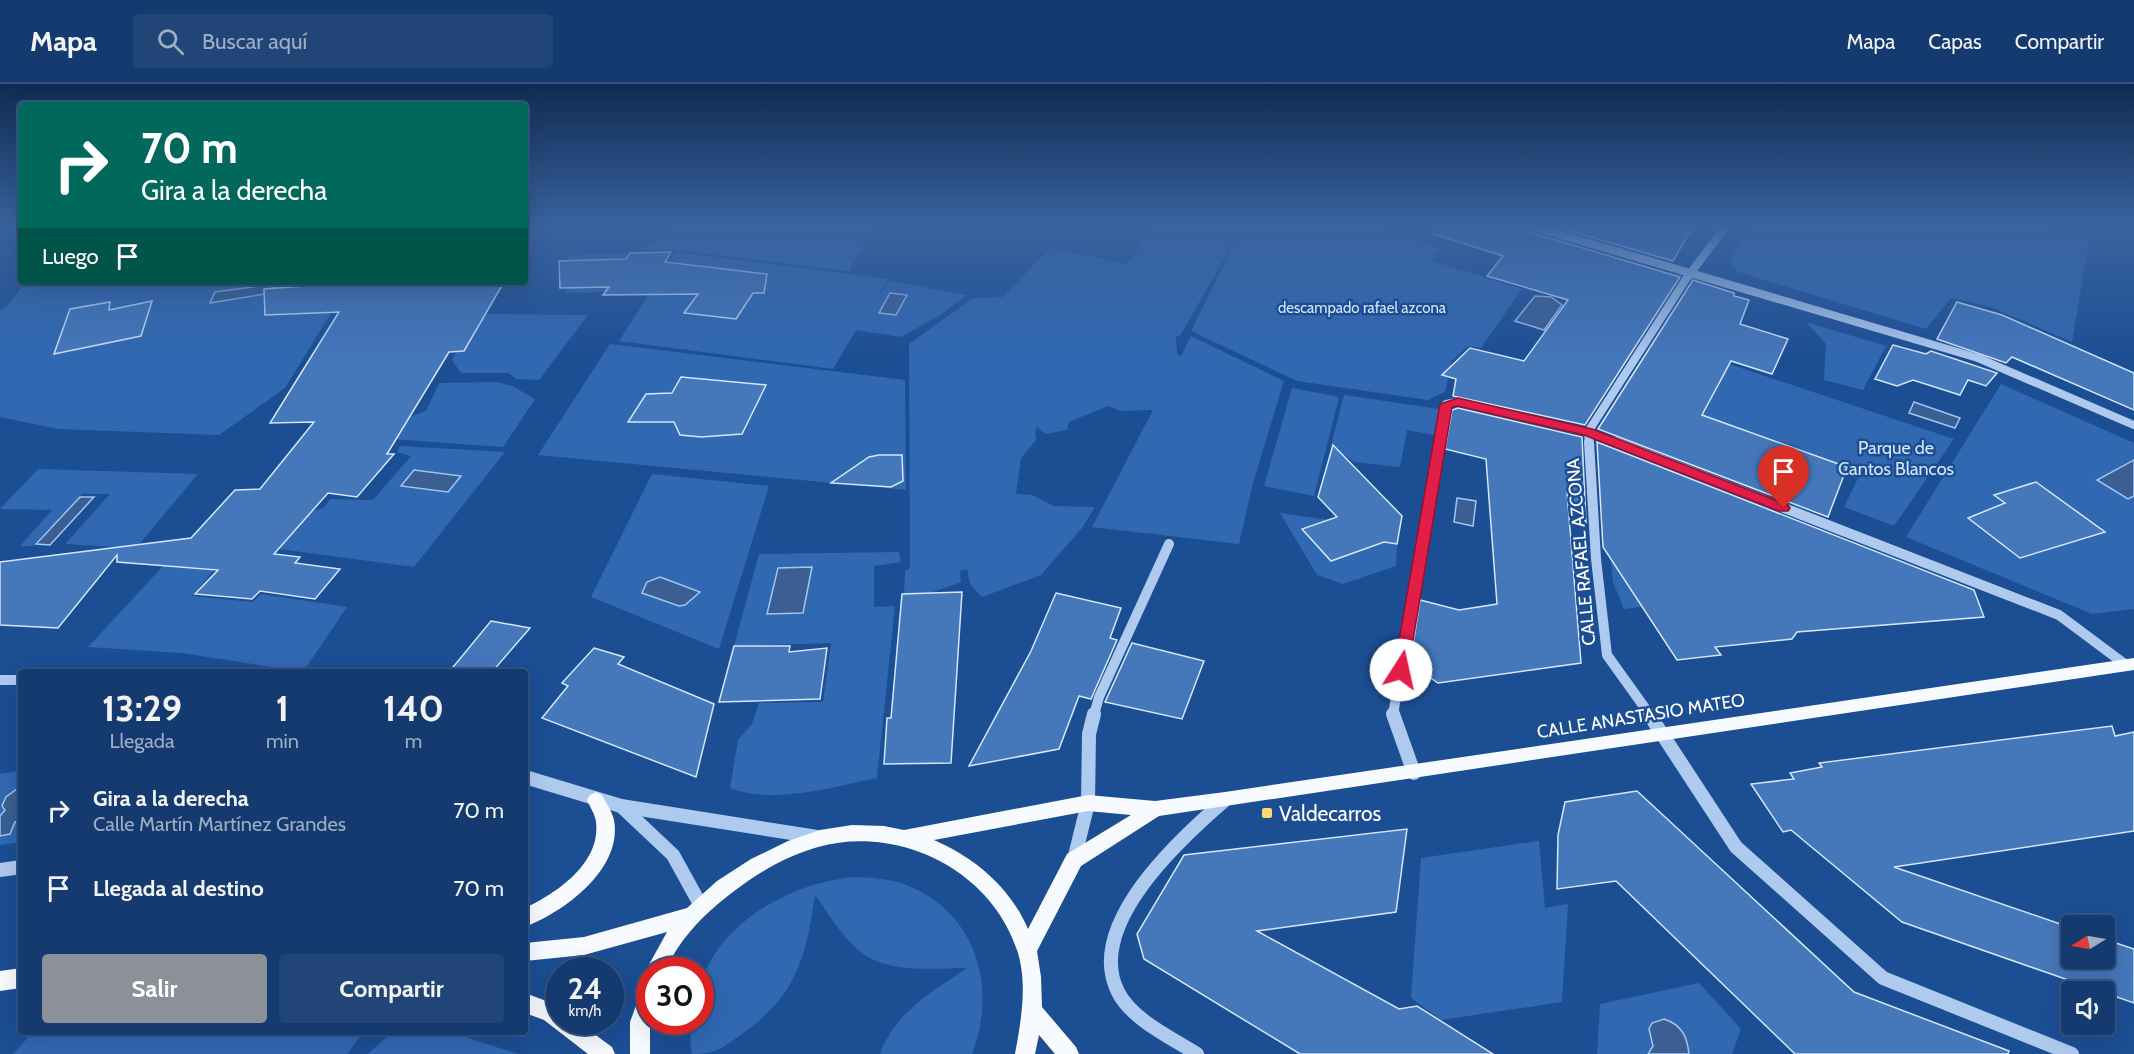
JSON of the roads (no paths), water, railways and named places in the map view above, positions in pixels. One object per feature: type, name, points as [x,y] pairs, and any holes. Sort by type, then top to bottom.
[{"type":"main road","name":"CALLE ANASTASIO MATEO","points":[[1155,809],[1414,773],[2130,665]]},
{"type":"main road","points":[[528,917],[548,908],[579,884],[602,849],[605,822],[596,800]]},
{"type":"main road","points":[[905,838],[1088,803],[1155,809]]},
{"type":"main road","points":[[1027,950],[1074,860],[1155,809]]},
{"type":"main road","points":[[664,957],[695,910],[735,878],[775,854],[820,838],[862,833],[905,838],[938,849],[957,860],[992,889],[1012,917],[1027,950],[1034,1012],[1025,1054]]},
{"type":"main road","points":[[528,952],[584,946],[695,910]]},
{"type":"main road","points":[[0,981],[18,978]]},
{"type":"main road","points":[[528,1004],[546,1011]]},
{"type":"main road","points":[[1034,1012],[1069,1054]]},
{"type":"main road","points":[[580,1035],[605,1054]]},
{"type":"main road","points":[[640,1035],[640,1054]]},
{"type":"street","points":[[1683,271],[1978,358],[2134,425]]},
{"type":"street","name":"CALLE RAFAEL AZCONA","points":[[1694,271],[1588,432],[1596,559],[1607,655],[1663,734],[1736,847],[1883,978],[2072,1054]]},
{"type":"street","points":[[1414,773],[1394,715],[1446,404],[1458,402],[1588,432],[2059,615],[2130,665]]},
{"type":"street","points":[[1074,860],[1088,803],[1089,734],[1099,697],[1169,544]]},
{"type":"street","points":[[0,680],[18,680]]},
{"type":"street","points":[[528,778],[621,806],[820,838]]},
{"type":"street","points":[[1197,1054],[1145,1021],[1118,993],[1111,963],[1119,924],[1145,882],[1175,844],[1225,800]]},
{"type":"street","points":[[621,806],[673,855],[695,910]]},
{"type":"street","points":[[0,870],[18,867]]},
{"type":"place","name":"Valdecarros","points":[[1267,813]]},
{"type":"park label","name":"descampado rafael azcona","points":[[1362,308]]},
{"type":"park label","name":"Parque de Cantos Blancos","points":[[1896,458]]}]
